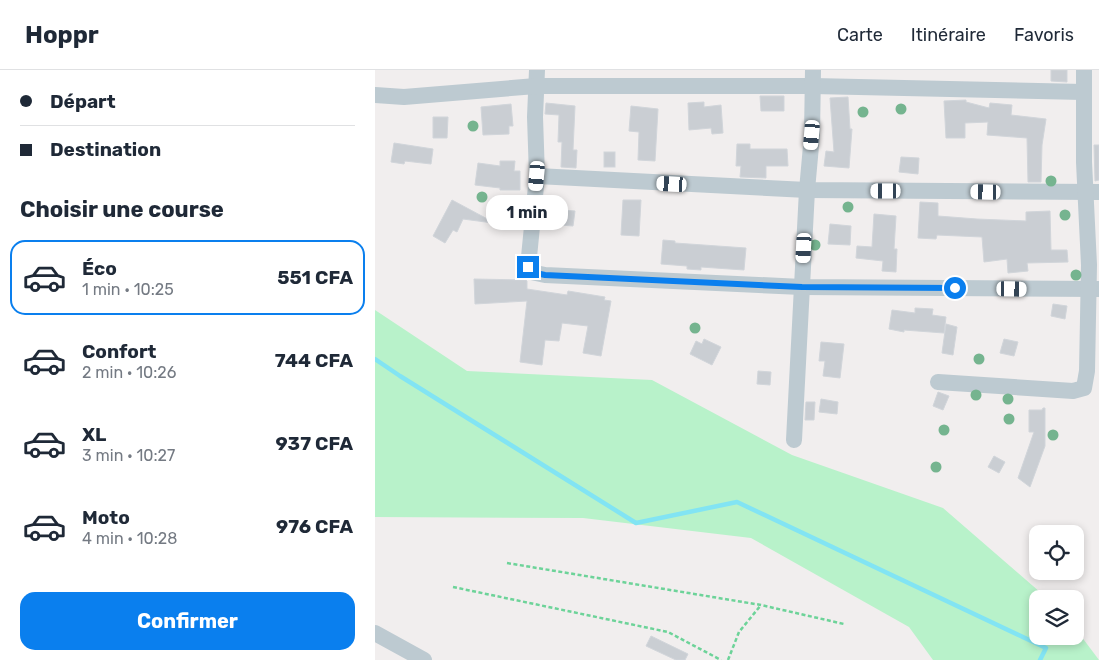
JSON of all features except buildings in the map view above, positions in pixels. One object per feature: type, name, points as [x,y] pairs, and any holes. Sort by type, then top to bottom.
[{"type":"street","points":[[937,382],[1073,391],[1084,388],[1093,289],[1089,265],[1092,192],[1083,92],[1084,70]]},
{"type":"street","points":[[375,95],[404,97],[537,78],[813,78],[1083,92]]},
{"type":"street","points":[[537,78],[537,176],[528,267],[531,272],[545,275],[802,287],[1093,289]]},
{"type":"street","points":[[794,440],[807,190],[812,135],[813,78]]},
{"type":"street","points":[[537,176],[807,190],[1092,192]]},
{"type":"street","points":[[375,633],[424,660]]},
{"type":"path","points":[[507,564],[761,605],[844,624]]},
{"type":"path","points":[[453,586],[667,632],[721,660]]},
{"type":"path","points":[[728,660],[739,632],[761,605]]},
{"type":"green space","points":[[375,310],[467,371],[652,380],[792,455],[943,508],[1038,590],[1029,590],[1029,645],[1084,645],[1084,640],[1099,660],[933,660],[909,627],[751,538],[583,518],[375,517]]},
{"type":"waterway","points":[[375,359],[636,523],[737,502],[1046,648],[1040,660]]},
{"type":"route","points":[[528,267],[531,272],[545,275],[802,287],[955,288]]}]
